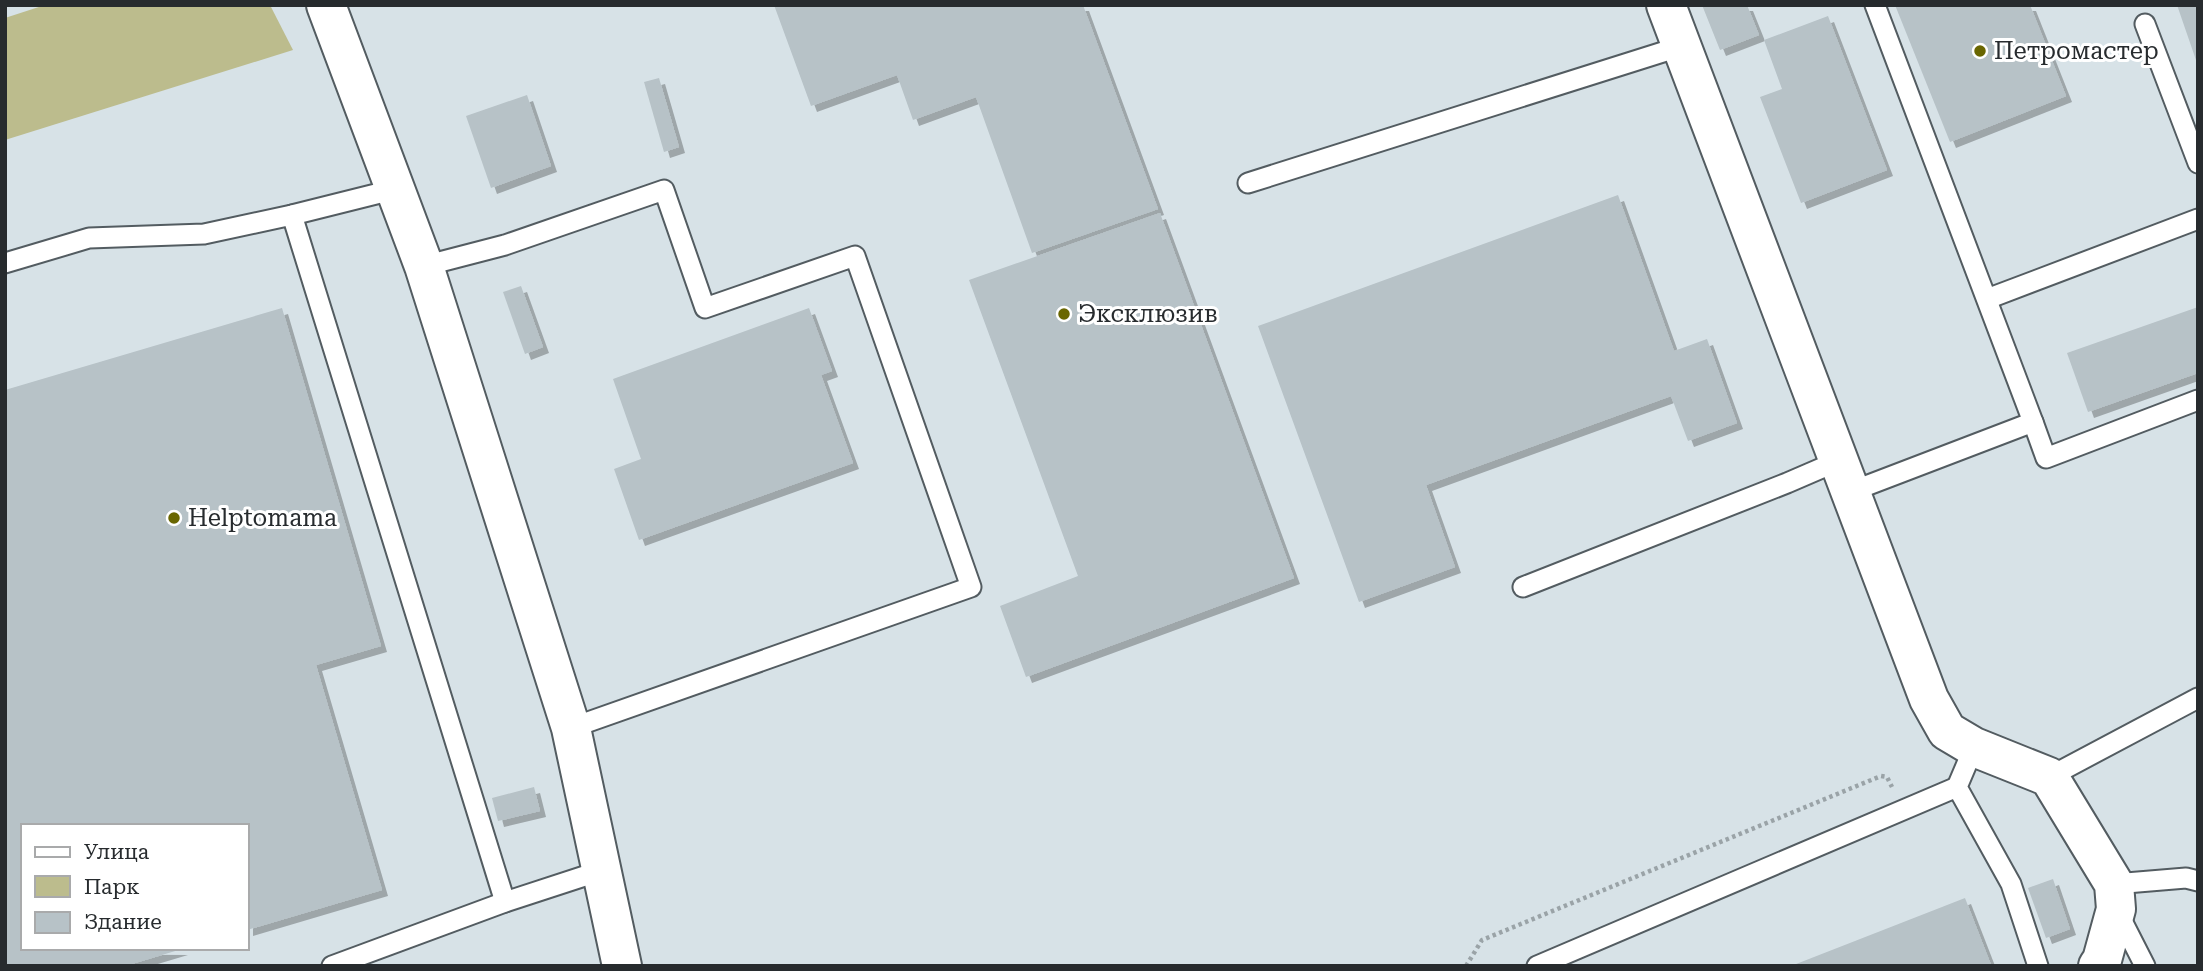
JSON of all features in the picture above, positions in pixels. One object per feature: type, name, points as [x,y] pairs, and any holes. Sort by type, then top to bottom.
[{"type":"street","points":[[326,5],[424,266],[570,728],[622,966]]},
{"type":"street","points":[[1666,5],[1928,699],[1947,731],[1974,747],[2049,777],[2115,897],[2102,960],[2098,966]]},
{"type":"lane","points":[[1875,5],[2046,458],[2198,400]]},
{"type":"lane","points":[[2145,24],[2198,163]]},
{"type":"lane","points":[[1248,183],[1682,46]]},
{"type":"lane","points":[[5,263],[89,238],[204,234],[396,188]]},
{"type":"lane","points":[[424,266],[505,245],[664,190],[705,309],[855,256],[971,587],[570,728]]},
{"type":"lane","points":[[292,215],[505,902]]},
{"type":"lane","points":[[1987,299],[2198,219]]},
{"type":"lane","points":[[1523,587],[1787,483],[1844,476],[2033,422]]},
{"type":"lane","points":[[2049,777],[2198,698]]},
{"type":"lane","points":[[1537,966],[1956,787],[1974,747]]},
{"type":"lane","points":[[1956,787],[2011,884],[2038,966]]},
{"type":"lane","points":[[332,966],[505,902],[600,871]]},
{"type":"lane","points":[[2145,966],[2115,897],[2186,878],[2198,881]]},
{"type":"path","points":[[1465,966],[1482,940],[1881,776],[1887,777],[1901,811]]},
{"type":"green space","points":[[45,5],[270,5],[293,50],[5,140],[5,18]]},
{"type":"building","points":[[774,5],[1083,5],[1158,209],[1032,253],[976,97],[913,120],[897,75],[811,106]]},
{"type":"building","points":[[1702,5],[1747,5],[1759,35],[1720,50]]},
{"type":"building","name":"Петромастер","points":[[1895,5],[2030,5],[2066,96],[1950,142]]},
{"type":"building","points":[[2177,5],[2198,5],[2197,63]]},
{"type":"building","points":[[1828,16],[1887,170],[1801,203],[1760,97],[1782,89],[1764,40]]},
{"type":"building","points":[[659,78],[679,147],[664,152],[644,82]]},
{"type":"building","points":[[527,95],[551,166],[491,188],[466,116]]},
{"type":"building","points":[[1618,195],[1674,351],[1707,339],[1737,423],[1688,441],[1671,396],[1426,485],[1455,567],[1359,602],[1258,326]]},
{"type":"building","points":[[1160,213],[1294,578],[1026,677],[1000,606],[1078,576],[969,280]]},
{"type":"building","points":[[521,286],[543,347],[525,354],[503,292]]},
{"type":"building","points":[[2198,307],[2198,373],[2088,412],[2067,353]]},
{"type":"building","name":"Helptomama","points":[[282,308],[381,646],[316,665],[382,890],[248,930],[248,824],[21,824],[21,950],[179,950],[125,966],[5,966],[5,390]]},
{"type":"building","points":[[809,308],[832,371],[821,375],[853,463],[639,540],[614,469],[641,459],[613,379]]},
{"type":"building","points":[[534,787],[540,811],[498,821],[492,798]]},
{"type":"building","points":[[2053,879],[2070,929],[2046,938],[2028,888]]},
{"type":"building","points":[[1965,898],[1991,965],[1791,966]]},
{"type":"place","name":"Петромастер","points":[[1980,51]]},
{"type":"place","name":"Эксклюзив","points":[[1064,314]]},
{"type":"place","name":"Helptomama","points":[[174,518]]}]
